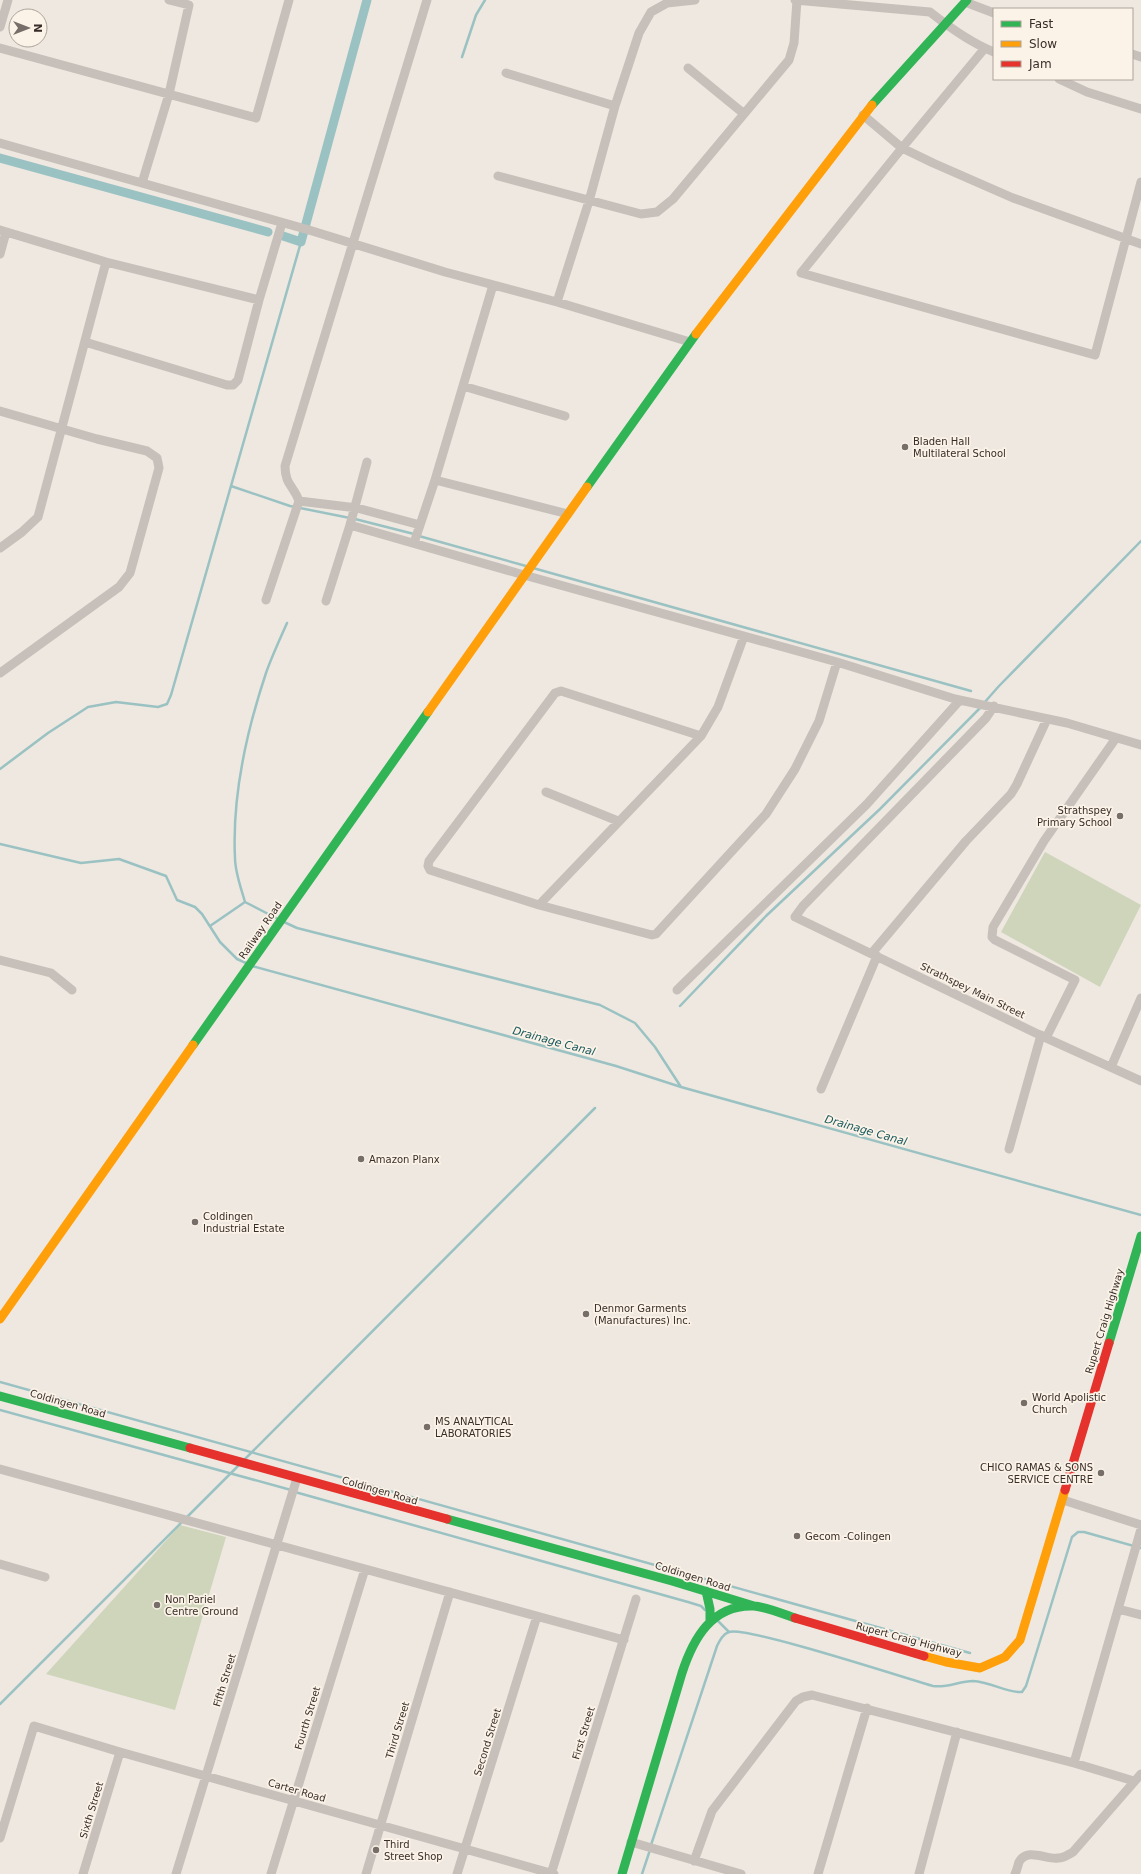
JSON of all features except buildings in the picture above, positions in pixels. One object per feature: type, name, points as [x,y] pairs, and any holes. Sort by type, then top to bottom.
[{"type":"main road","name":"Railway Road","points":[[0,1319],[276,926],[690,342],[863,115],[913,61],[944,23],[966,1]]},
{"type":"main road","name":"Rupert Craig Highway","points":[[622,1874],[679,1684],[695,1641],[701,1630],[720,1615],[736,1609],[755,1606],[946,1662],[980,1668],[992,1664],[1004,1657],[1020,1640],[1141,1236]]},
{"type":"main road","name":"Coldingen Road","points":[[0,1396],[295,1486],[706,1591],[755,1606]]},
{"type":"main road","points":[[706,1591],[710,1609],[710,1622]]},
{"type":"street","points":[[0,27],[8,0]]},
{"type":"street","points":[[142,183],[169,94],[190,3],[170,0]]},
{"type":"street","points":[[0,48],[256,118],[289,0]]},
{"type":"street","points":[[266,600],[299,501],[297,495],[285,478],[285,466],[354,244],[427,0]]},
{"type":"street","points":[[557,302],[589,201],[615,106],[639,33],[651,12],[667,3],[695,0]]},
{"type":"street","points":[[498,176],[642,214],[657,212],[673,199],[743,113],[789,60],[794,43],[796,0],[930,12],[944,23],[990,50],[902,148],[801,273],[1095,355],[1141,182]]},
{"type":"street","points":[[966,1],[993,13]]},
{"type":"street","points":[[688,68],[743,113]]},
{"type":"street","points":[[506,73],[615,106]]},
{"type":"street","points":[[1061,80],[1087,92],[1141,108]]},
{"type":"street","points":[[863,115],[902,148],[1013,198],[1125,240],[1141,244]]},
{"type":"street","points":[[0,143],[309,230],[690,342]]},
{"type":"street","points":[[85,342],[227,385],[233,384],[238,380],[259,300],[282,223]]},
{"type":"street","points":[[0,254],[3,231],[106,262],[259,300]]},
{"type":"street","points":[[0,548],[32,524],[38,516],[106,262]]},
{"type":"street","points":[[414,543],[464,386],[493,285]]},
{"type":"street","points":[[464,386],[565,416]]},
{"type":"street","points":[[0,411],[61,429],[147,451],[157,458],[159,468],[130,574],[119,587],[0,673]]},
{"type":"street","points":[[326,601],[350,525],[367,462]]},
{"type":"street","points":[[435,480],[568,514]]},
{"type":"street","points":[[299,501],[354,508],[420,525]]},
{"type":"street","points":[[350,525],[838,662],[960,700],[1047,718],[1141,745]]},
{"type":"street","points":[[539,905],[701,736],[718,708],[744,636]]},
{"type":"street","points":[[701,736],[561,691],[555,694],[429,861],[428,866],[430,870],[539,905],[652,935],[656,934],[737,848],[766,814],[795,769],[819,721],[838,662]]},
{"type":"street","points":[[677,990],[867,804],[960,700]]},
{"type":"street","name":"Strathspey Main Street","points":[[994,706],[986,718],[803,906],[795,917],[1044,1036],[1141,1080]]},
{"type":"street","points":[[821,1089],[874,955],[966,841],[1011,794],[1047,718]]},
{"type":"street","points":[[1009,1150],[1044,1036],[1075,980],[995,940],[992,937],[993,928],[1044,841],[1116,738]]},
{"type":"street","points":[[546,792],[618,821]]},
{"type":"street","points":[[0,960],[51,973],[72,990]]},
{"type":"street","points":[[1111,1067],[1141,998]]},
{"type":"street","points":[[0,1469],[624,1640]]},
{"type":"street","name":"Fifth Street","points":[[176,1874],[295,1486]]},
{"type":"street","points":[[1062,1500],[1141,1525]]},
{"type":"street","points":[[1074,1763],[1141,1528]]},
{"type":"street","points":[[0,1564],[45,1577]]},
{"type":"street","name":"Fourth Street","points":[[271,1874],[365,1569]]},
{"type":"street","name":"Third Street","points":[[366,1874],[450,1592]]},
{"type":"street","name":"First Street","points":[[552,1874],[636,1598]]},
{"type":"street","points":[[1118,1609],[1141,1615]]},
{"type":"street","name":"Second Street","points":[[457,1874],[537,1616]]},
{"type":"street","points":[[694,1861],[712,1811],[796,1702],[803,1696],[812,1695],[866,1708],[1074,1763],[1134,1781]]},
{"type":"street","points":[[818,1874],[866,1708]]},
{"type":"street","name":"Carter Road","points":[[2,1824],[34,1726],[120,1752],[552,1874]]},
{"type":"street","points":[[919,1874],[957,1732]]},
{"type":"street","name":"Sixth Street","points":[[83,1874],[120,1752]]},
{"type":"street","points":[[1015,1874],[1020,1860],[1026,1856],[1038,1855],[1058,1859],[1066,1857],[1073,1852],[1141,1774]]},
{"type":"street","points":[[0,1838],[2,1824]]},
{"type":"street","points":[[631,1842],[741,1874]]},
{"type":"green space","points":[[1045,852],[1141,905],[1100,987],[1001,932]]},
{"type":"green space","name":"Non Pariel Centre Ground","points":[[180,1525],[226,1537],[175,1710],[46,1674]]},
{"type":"waterway","points":[[283,236],[301,242],[367,0]]},
{"type":"waterway","points":[[462,57],[476,15],[485,0]]},
{"type":"waterway","points":[[0,158],[268,232]]},
{"type":"waterway","points":[[0,769],[48,733],[88,707],[116,702],[158,707],[167,704],[171,695],[301,242]]},
{"type":"waterway","points":[[231,486],[290,506],[355,519],[414,534]]},
{"type":"waterway","points":[[419,536],[526,566]]},
{"type":"waterway","points":[[984,703],[1141,541]]},
{"type":"waterway","points":[[533,568],[971,691]]},
{"type":"waterway","points":[[210,926],[245,902],[238,880],[235,863],[238,788],[247,741],[259,695],[268,667],[287,623]]},
{"type":"waterway","points":[[680,1006],[766,916],[880,809],[981,707]]},
{"type":"waterway","name":"Drainage Canal","points":[[0,844],[81,863],[119,859],[166,876],[177,900],[195,907],[202,914],[220,942],[237,959],[246,963]]},
{"type":"waterway","points":[[245,902],[278,919]]},
{"type":"waterway","points":[[284,922],[297,928],[600,1005],[635,1023],[655,1047],[681,1087]]},
{"type":"waterway","name":"Drainage Canal","points":[[252,966],[616,1066],[681,1087],[1141,1215]]},
{"type":"waterway","points":[[245,1459],[595,1108]]},
{"type":"waterway","points":[[0,1382],[970,1653]]},
{"type":"waterway","points":[[0,1410],[291,1490]]},
{"type":"waterway","points":[[187,1517],[239,1465]]},
{"type":"waterway","points":[[295,1492],[688,1602],[701,1606],[705,1610]]},
{"type":"waterway","points":[[0,1704],[182,1522]]},
{"type":"waterway","points":[[651,1845],[717,1646],[725,1634],[729,1632],[741,1632],[794,1644],[933,1686],[944,1686],[973,1681],[986,1683],[1011,1691],[1022,1692],[1026,1686],[1072,1537],[1078,1532],[1084,1532],[1141,1548]]},
{"type":"waterway","points":[[718,1621],[729,1632]]},
{"type":"waterway","points":[[642,1874],[650,1850]]},
{"type":"traffic: fast","points":[[872,105],[967,0]]},
{"type":"traffic: fast","points":[[587,487],[696,334]]},
{"type":"traffic: fast","points":[[193,1045],[428,712]]},
{"type":"traffic: fast","points":[[1109,1343],[1141,1236]]},
{"type":"traffic: fast","points":[[0,1396],[190,1448]]},
{"type":"traffic: fast","points":[[447,1519],[672,1581],[754,1606]]},
{"type":"traffic: fast","points":[[706,1591],[710,1609],[710,1621]]},
{"type":"traffic: fast","points":[[622,1874],[682,1673],[692,1648],[699,1636],[706,1626],[716,1617],[739,1607],[754,1606],[770,1609],[795,1618]]},
{"type":"traffic: slow","points":[[696,334],[872,105]]},
{"type":"traffic: slow","points":[[428,712],[587,487]]},
{"type":"traffic: slow","points":[[0,1319],[193,1045]]},
{"type":"traffic: slow","points":[[924,1656],[946,1662],[980,1668],[1005,1657],[1020,1640],[1065,1490]]},
{"type":"traffic: jam","points":[[1065,1490],[1109,1343]]},
{"type":"traffic: jam","points":[[190,1448],[447,1519]]},
{"type":"traffic: jam","points":[[795,1618],[924,1656]]},
{"type":"place","name":"Bladen Hall Multilateral School","points":[[905,447]]},
{"type":"place","name":"Strathspey Primary School","points":[[1120,816]]},
{"type":"place","name":"Amazon Planx","points":[[361,1159]]},
{"type":"place","name":"Coldingen Industrial Estate","points":[[195,1222]]},
{"type":"place","name":"Denmor Garments (Manufactures) Inc.","points":[[586,1314]]},
{"type":"place","name":"World Apolistic Church","points":[[1024,1403]]},
{"type":"place","name":"MS ANALYTICAL LABORATORIES","points":[[427,1427]]},
{"type":"place","name":"CHICO RAMAS & SONS SERVICE CENTRE","points":[[1101,1473]]},
{"type":"place","name":"Gecom -Colingen","points":[[797,1536]]},
{"type":"place","name":"Non Pariel Centre Ground","points":[[157,1605]]},
{"type":"place","name":"Third Street Shop","points":[[376,1850]]}]
